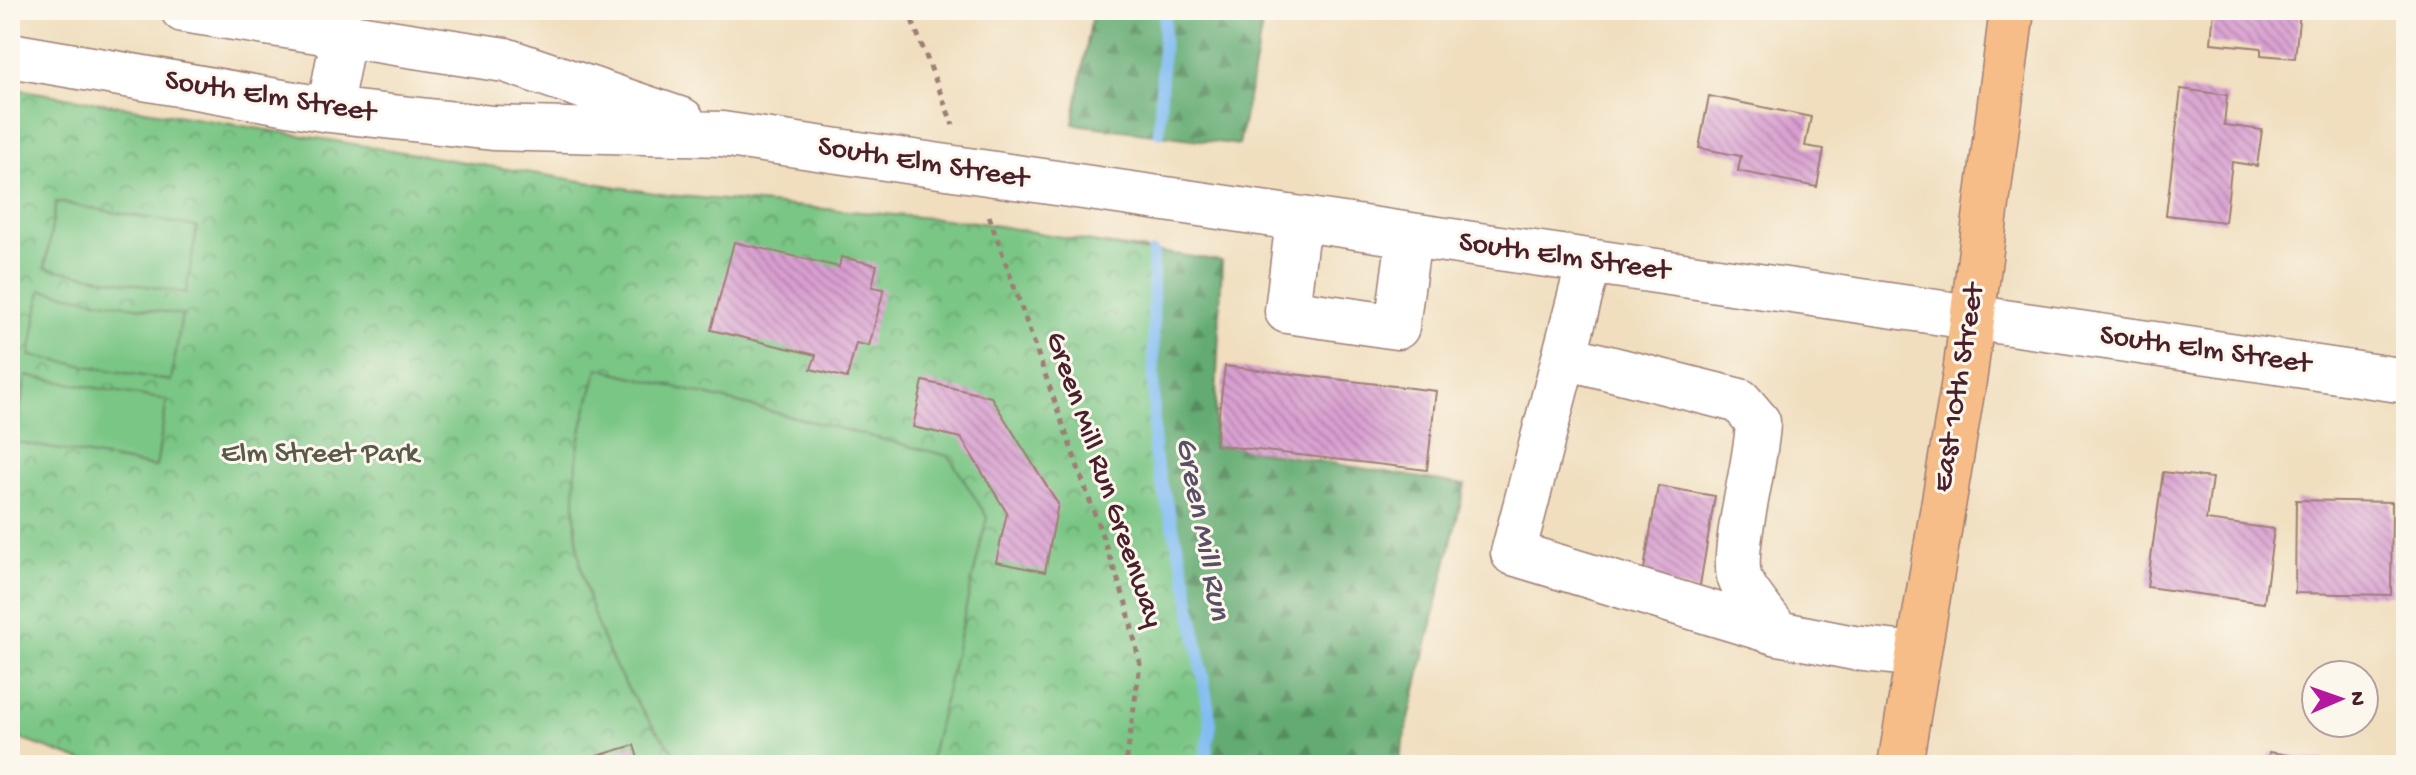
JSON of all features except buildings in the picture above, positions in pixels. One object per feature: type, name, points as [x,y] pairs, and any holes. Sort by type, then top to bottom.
[{"type":"main road","name":"East 10th Street","points":[[1900,765],[1973,317],[2012,10]]},
{"type":"street","name":"South Elm Street","points":[[183,10],[505,60],[722,134]]},
{"type":"street","points":[[329,110],[344,33]]},
{"type":"street","name":"South Elm Street","points":[[10,55],[329,110],[493,128],[722,134],[2406,381]]},
{"type":"street","points":[[493,128],[505,60]]},
{"type":"street","points":[[1298,220],[1287,311],[1397,327],[1409,236]]},
{"type":"street","points":[[1589,262],[1513,553],[1778,633],[1854,648],[1917,655]]},
{"type":"street","points":[[1565,357],[1740,401],[1758,422],[1757,451],[1741,538],[1739,577],[1778,633]]},
{"type":"path","points":[[908,10],[949,117]]},
{"type":"path","name":"Green Mill Run Greenway","points":[[988,215],[1126,603],[1140,664],[1126,765]]},
{"type":"green space","points":[[1093,10],[1265,10],[1239,145],[1073,124]]},
{"type":"green space","name":"Elm Street Park","points":[[10,88],[667,195],[975,222],[1153,253],[1154,453],[1186,578],[1211,724],[1204,765],[94,765],[10,735]]},
{"type":"green space","points":[[56,202],[197,227],[186,293],[45,268]]},
{"type":"green space","points":[[1064,238],[1222,261],[1214,444],[1465,485],[1398,765],[1143,765]]},
{"type":"green space","points":[[41,290],[182,315],[171,381],[30,356]]},
{"type":"green space","points":[[598,368],[949,456],[987,517],[929,765],[687,765],[658,732],[612,660],[584,580],[577,538],[575,495],[578,451]]},
{"type":"green space","points":[[26,376],[167,400],[156,467],[15,442]]},
{"type":"waterway","name":"Green Mill Run","points":[[1159,132],[1165,10]]},
{"type":"waterway","name":"Green Mill Run","points":[[1153,253],[1154,454],[1186,578],[1211,724],[1204,765]]}]
